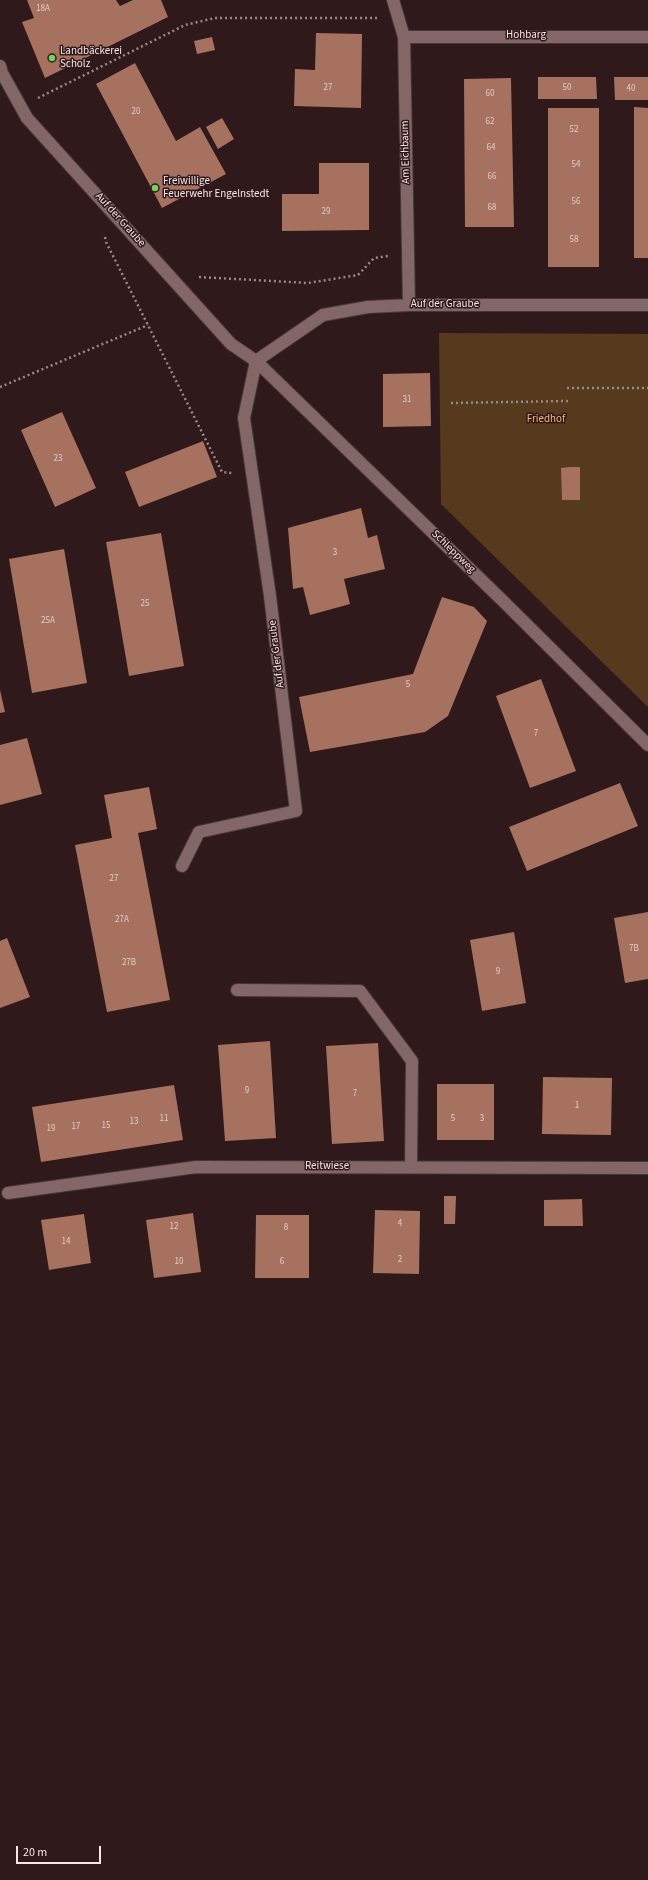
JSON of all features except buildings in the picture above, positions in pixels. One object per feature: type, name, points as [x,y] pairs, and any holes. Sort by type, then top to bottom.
[{"type":"street","name":"Am Eichbaum","points":[[393,0],[404,37],[409,305]]},
{"type":"street","name":"Hohbarg","points":[[404,37],[648,37]]},
{"type":"street","name":"Auf der Graube","points":[[1,71],[27,118],[231,344],[256,361]]},
{"type":"street","name":"Auf der Graube","points":[[182,866],[199,832],[296,811],[270,596],[244,418],[256,361],[323,315],[368,307],[409,305],[648,305]]},
{"type":"street","name":"Schleppweg","points":[[256,361],[504,602],[648,745]]},
{"type":"street","points":[[237,990],[360,991],[412,1061],[411,1167]]},
{"type":"street","name":"Reitwiese","points":[[8,1193],[196,1167],[648,1168]]},
{"type":"path","points":[[21,106],[185,25],[214,18],[398,18]]},
{"type":"path","points":[[105,234],[106,242],[222,472],[252,475]]},
{"type":"path","points":[[170,275],[308,282],[358,275],[374,258],[408,252]]},
{"type":"path","points":[[0,387],[148,325]]},
{"type":"path","points":[[567,388],[648,388]]},
{"type":"path","points":[[451,403],[568,401]]},
{"type":"green space","name":"Friedhof","points":[[439,333],[648,334],[648,707],[441,504]]},
{"type":"place","name":"Landbäckerei Scholz","points":[[52,58]]},
{"type":"place","name":"Freiwillige Feuerwehr Engelnstedt","points":[[155,188]]}]
